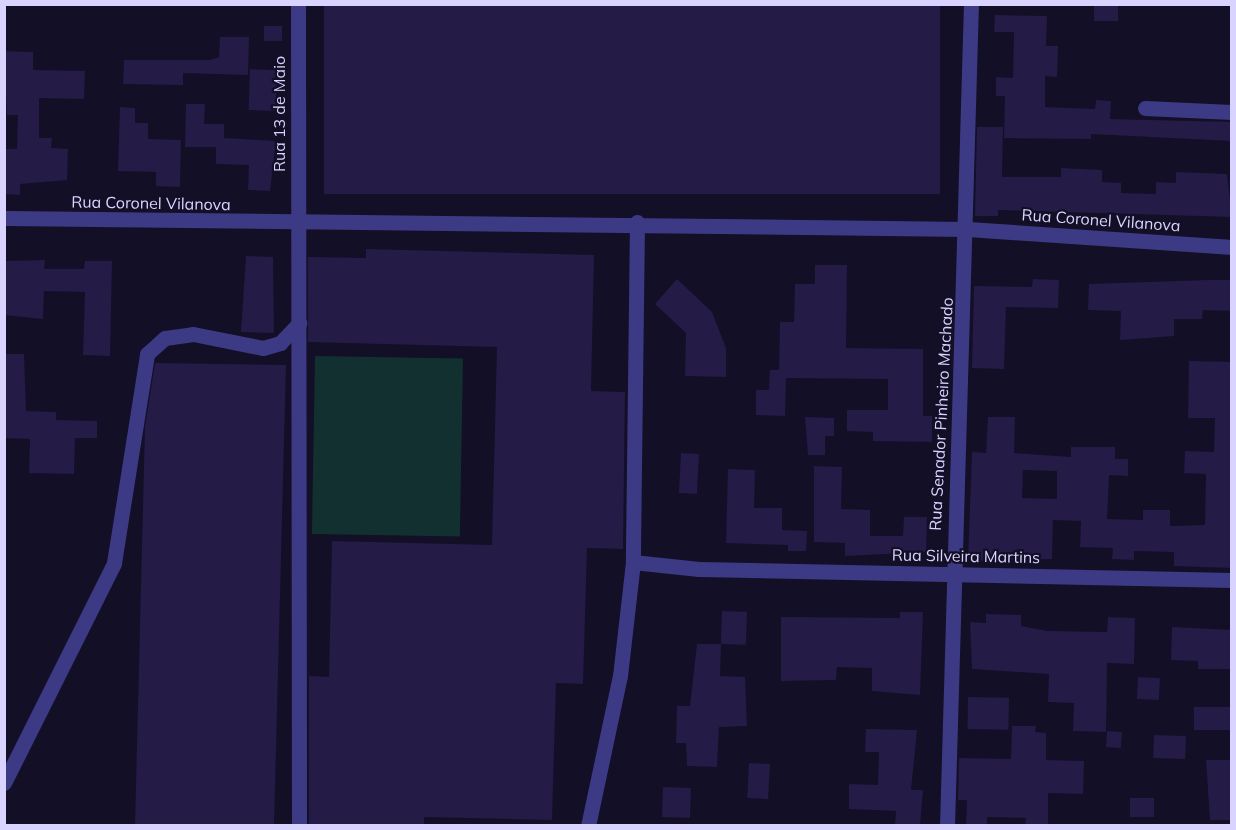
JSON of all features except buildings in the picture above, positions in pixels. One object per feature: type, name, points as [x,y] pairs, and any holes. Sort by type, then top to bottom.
[{"type":"street","name":"Rua 13 de Maio","points":[[298,4],[299,825]]},
{"type":"street","name":"Rua Senador Pinheiro Machado","points":[[947,825],[951,573],[968,229],[971,4]]},
{"type":"street","points":[[1145,108],[1232,112]]},
{"type":"street","name":"Rua Coronel Vilanova","points":[[4,218],[297,224],[637,222],[968,229],[1232,247]]},
{"type":"street","points":[[588,825],[620,676],[633,562],[637,222]]},
{"type":"street","points":[[4,783],[98,604],[114,563],[147,354],[165,338],[193,334],[263,348],[280,343],[299,323]]},
{"type":"street","name":"Rua Silveira Martins","points":[[633,562],[699,569],[1232,580]]},
{"type":"green space","points":[[315,356],[463,359],[460,537],[312,534]]}]
